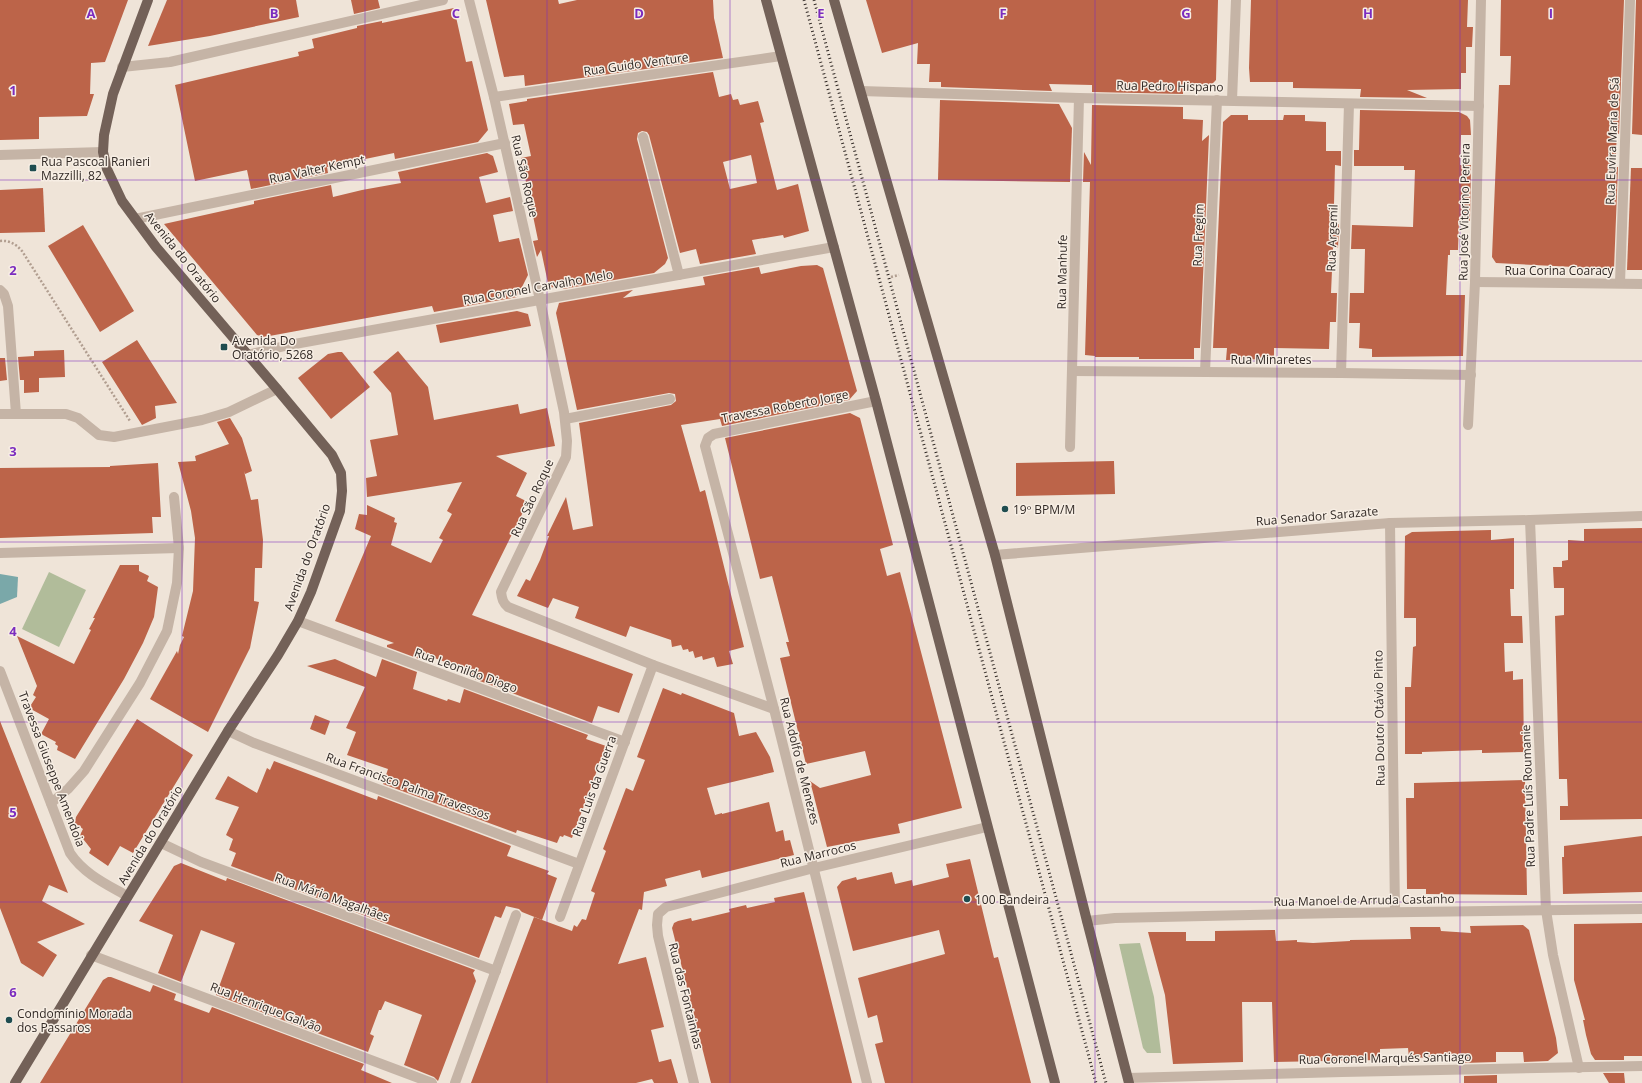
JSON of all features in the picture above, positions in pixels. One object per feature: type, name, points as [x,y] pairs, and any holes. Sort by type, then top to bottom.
[{"type":"main road","name":"Avenida do Oratório","points":[[15,1083],[91,955],[161,843],[228,731],[278,655],[298,621],[311,592],[340,511],[342,491],[341,473],[332,456],[278,389],[156,247],[122,201],[107,169],[103,152],[104,135],[113,94],[148,0]]},
{"type":"main road","points":[[766,0],[876,401],[1055,1083]]},
{"type":"main road","points":[[834,0],[995,555],[1087,921],[1129,1081]]},
{"type":"street","points":[[122,67],[170,62],[443,0]]},
{"type":"street","name":"Rua São Roque","points":[[469,0],[505,143],[540,300],[565,419],[567,441],[566,457],[501,592],[504,603],[508,607],[653,665],[774,709]]},
{"type":"street","points":[[1232,100],[1236,0]]},
{"type":"street","name":"Rua José Vitorino Pereira","points":[[1468,425],[1476,282],[1481,0]]},
{"type":"street","name":"Rua Euvira Maria de Sá","points":[[1620,283],[1630,0]]},
{"type":"street","name":"Rua Guido Venture","points":[[494,97],[781,56]]},
{"type":"street","name":"Rua Pedro Hispano","points":[[861,91],[1079,98],[1479,106]]},
{"type":"street","name":"Rua Manhufe","points":[[1070,447],[1079,98]]},
{"type":"street","name":"Rua Fregim","points":[[1205,372],[1217,100]]},
{"type":"street","name":"Rua Argemil","points":[[1341,373],[1349,104]]},
{"type":"street","points":[[643,137],[679,275]]},
{"type":"street","name":"Rua Valter Kempt","points":[[135,220],[505,143]]},
{"type":"street","points":[[0,155],[103,152]]},
{"type":"street","name":"Rua Coronel Carvalho Melo","points":[[248,355],[289,345],[834,247]]},
{"type":"street","name":"Rua Corina Coaracy","points":[[1476,282],[1642,284]]},
{"type":"street","points":[[0,290],[4,294],[8,306],[16,414]]},
{"type":"street","name":"Rua Minaretes","points":[[1072,372],[1471,375]]},
{"type":"street","points":[[0,414],[66,414],[78,418],[99,435],[114,437],[202,420],[229,412],[278,389]]},
{"type":"street","points":[[565,419],[670,399]]},
{"type":"street","name":"Travessa Roberto Jorge","points":[[705,446],[708,438],[714,434],[876,401]]},
{"type":"street","name":"Rua Adolfo de Menezes","points":[[705,446],[774,709],[867,1083]]},
{"type":"street","points":[[51,803],[68,789],[84,771],[140,683],[167,631],[177,583],[179,548],[174,497]]},
{"type":"street","name":"Rua Senador Sarazate","points":[[995,555],[1390,523],[1642,516]]},
{"type":"street","name":"Rua Padre Luís Roumanie","points":[[1530,520],[1546,910],[1553,955],[1579,1068]]},
{"type":"street","name":"Rua Doutor Otávio Pinto","points":[[1390,523],[1395,912]]},
{"type":"street","points":[[0,553],[179,548]]},
{"type":"street","name":"Rua Leonildo Diogo","points":[[298,621],[625,742]]},
{"type":"street","name":"Rua Luis da Guerra","points":[[560,917],[653,665]]},
{"type":"street","name":"Travessa Giuseppe Amendoia","points":[[0,671],[70,853],[78,865],[86,872],[127,896]]},
{"type":"street","name":"Rua Francisco Palma Travessos","points":[[228,731],[254,743],[579,864]]},
{"type":"street","name":"Rua Marrocos","points":[[658,914],[666,907],[676,903],[814,868],[987,827]]},
{"type":"street","name":"Rua Mário Magalhães","points":[[161,843],[201,862],[496,972]]},
{"type":"street","name":"Rua Manoel de Arruda Castanho","points":[[1087,921],[1115,918],[1395,912],[1642,909]]},
{"type":"street","name":"Rua das Fontainhas","points":[[658,914],[658,936],[694,1083]]},
{"type":"street","points":[[455,1083],[516,915]]},
{"type":"street","name":"Rua Henrique Galvão","points":[[91,955],[432,1083]]},
{"type":"street","name":"Rua Coronel Marqués Santiago","points":[[1129,1081],[1342,1072],[1642,1066]]},
{"type":"path","points":[[0,240],[5,240],[16,244],[22,251],[138,433]]},
{"type":"path","points":[[891,277],[900,275]]},
{"type":"green space","points":[[49,572],[86,590],[59,647],[22,629]]},
{"type":"green space","points":[[1140,943],[1154,997],[1161,1053],[1147,1053],[1143,1048],[1119,944]]},
{"type":"water","points":[[0,574],[18,577],[17,597],[0,604]]},
{"type":"building","points":[[0,0],[128,0],[105,62],[91,63],[90,94],[94,94],[87,116],[39,117],[39,139],[0,140]]},
{"type":"building","points":[[167,0],[296,0],[299,17],[210,36],[148,46]]},
{"type":"building","points":[[351,0],[378,0],[380,8],[354,14]]},
{"type":"building","points":[[486,0],[558,0],[559,4],[577,0],[713,0],[714,18],[723,58],[525,86],[524,75],[504,77]]},
{"type":"building","points":[[866,0],[1218,0],[1216,80],[1211,85],[1206,87],[1183,86],[1183,94],[1092,92],[1092,85],[1049,84],[1052,91],[941,87],[941,82],[929,82],[930,64],[917,64],[918,43],[882,53]]},
{"type":"building","points":[[1251,0],[1468,0],[1467,27],[1473,27],[1472,47],[1466,47],[1466,73],[1461,73],[1461,89],[1407,90],[1427,98],[1360,97],[1361,89],[1293,88],[1293,82],[1250,82]]},
{"type":"building","points":[[1501,0],[1624,0],[1619,134],[1617,134],[1615,167],[1618,167],[1614,269],[1496,263],[1492,257],[1499,85],[1510,85],[1511,56],[1500,56]]},
{"type":"building","points":[[1636,0],[1642,0],[1642,135],[1632,134]]},
{"type":"building","points":[[454,8],[466,62],[472,61],[488,130],[478,142],[395,159],[394,153],[327,167],[328,173],[251,189],[247,170],[195,181],[175,85],[299,56],[298,52],[314,48],[312,39],[357,28],[357,26],[382,21],[382,23]]},
{"type":"building","points":[[713,72],[719,97],[731,94],[733,100],[738,99],[740,105],[758,101],[764,122],[760,123],[777,190],[798,184],[809,231],[784,238],[783,235],[752,240],[756,254],[700,264],[696,249],[680,253],[649,135],[647,132],[642,131],[638,133],[637,139],[668,258],[665,264],[654,273],[563,289],[564,285],[549,288],[541,250],[537,257],[533,241],[538,240],[521,158],[531,156],[524,124],[513,125],[509,104],[527,101],[527,99]],"holes":[[[751,155],[757,183],[730,189],[723,162]]]},
{"type":"building","points":[[940,100],[1059,104],[1072,128],[1070,182],[938,180]]},
{"type":"building","points":[[1092,105],[1183,107],[1183,119],[1203,120],[1202,141],[1209,135],[1200,348],[1194,348],[1194,359],[1139,359],[1139,357],[1095,357],[1085,355],[1090,182],[1083,182],[1084,152],[1091,165]]},
{"type":"building","points":[[1360,110],[1459,112],[1467,116],[1470,120],[1471,135],[1461,135],[1460,165],[1471,165],[1470,221],[1459,221],[1458,250],[1450,250],[1450,255],[1448,255],[1446,295],[1465,295],[1463,356],[1372,357],[1372,349],[1359,348],[1360,323],[1349,323],[1350,293],[1364,293],[1365,249],[1351,249],[1352,225],[1413,227],[1415,170],[1404,170],[1404,166],[1354,166],[1354,150],[1359,150]]},
{"type":"building","points":[[1231,115],[1248,115],[1248,120],[1283,120],[1284,115],[1305,115],[1305,121],[1326,122],[1326,151],[1341,151],[1341,166],[1335,165],[1334,224],[1339,224],[1338,248],[1333,248],[1331,293],[1337,293],[1336,322],[1330,322],[1329,349],[1274,348],[1274,359],[1226,360],[1227,348],[1213,348],[1223,122]]},
{"type":"building","points":[[487,153],[493,156],[498,172],[479,177],[486,203],[510,197],[513,211],[493,215],[499,242],[519,238],[528,275],[517,297],[434,312],[432,306],[264,337],[257,335],[164,224],[254,204],[254,201],[331,185],[333,197],[401,183],[398,172]]},
{"type":"building","points":[[1631,168],[1642,168],[1642,270],[1627,270]]},
{"type":"building","points":[[43,188],[45,232],[0,233],[0,190]]},
{"type":"building","points":[[83,225],[134,311],[100,332],[48,246]]},
{"type":"building","points":[[817,265],[823,268],[857,391],[849,400],[722,426],[720,419],[681,425],[700,492],[705,490],[744,647],[729,651],[733,664],[717,667],[714,657],[703,660],[702,656],[695,658],[693,651],[689,652],[688,649],[683,650],[681,645],[672,647],[671,640],[630,626],[626,637],[575,618],[579,607],[553,598],[548,608],[517,596],[526,579],[530,581],[549,536],[547,536],[566,497],[573,530],[593,526],[579,423],[671,405],[676,401],[675,394],[669,393],[577,410],[556,313],[559,303],[633,290],[623,298],[705,285],[703,277],[759,267],[761,274],[801,266]]},
{"type":"building","points":[[517,311],[528,314],[531,326],[440,343],[436,325]]},
{"type":"building","points":[[137,340],[177,403],[155,406],[156,418],[142,425],[102,362]]},
{"type":"building","points":[[64,350],[65,377],[39,378],[39,392],[24,393],[24,380],[20,380],[18,357],[34,356],[34,351]]},
{"type":"building","points":[[398,351],[428,387],[434,420],[518,404],[520,414],[547,408],[555,446],[496,456],[527,473],[516,496],[528,502],[472,615],[633,674],[619,713],[598,706],[592,723],[469,677],[471,672],[424,654],[422,660],[387,647],[387,645],[394,643],[335,621],[371,536],[355,529],[359,514],[367,515],[367,505],[395,518],[394,522],[397,523],[391,545],[431,563],[443,540],[439,538],[452,514],[447,511],[462,482],[367,497],[366,478],[377,476],[370,440],[398,435],[391,393],[373,372]]},
{"type":"building","points":[[342,352],[370,387],[331,419],[298,378],[328,354]]},
{"type":"building","points":[[0,358],[5,358],[7,380],[0,381]]},
{"type":"building","points":[[850,413],[860,418],[893,545],[880,549],[887,576],[900,572],[962,808],[898,824],[900,833],[827,847],[810,781],[820,788],[871,775],[865,751],[806,764],[780,658],[790,656],[786,642],[789,642],[772,576],[760,579],[725,438]]},
{"type":"building","points":[[230,418],[242,438],[252,471],[245,474],[244,471],[251,500],[258,499],[263,540],[262,568],[255,568],[254,601],[259,602],[250,648],[208,732],[150,699],[177,651],[178,654],[184,637],[182,636],[193,591],[195,538],[191,511],[178,462],[196,461],[195,456],[229,444],[217,422]]},
{"type":"building","points":[[1114,461],[1115,494],[1016,496],[1016,463]]},
{"type":"building","points":[[158,463],[161,517],[152,517],[153,533],[0,538],[0,468],[110,467]]},
{"type":"building","points":[[1642,528],[1642,819],[1560,820],[1560,806],[1568,806],[1567,779],[1559,779],[1555,616],[1564,615],[1564,588],[1554,588],[1553,567],[1562,567],[1562,561],[1568,560],[1568,540],[1584,541],[1584,529]]},
{"type":"building","points":[[1491,530],[1491,540],[1514,538],[1514,589],[1510,589],[1511,616],[1522,616],[1523,643],[1504,643],[1505,672],[1513,671],[1513,680],[1523,679],[1524,752],[1482,753],[1482,750],[1405,754],[1405,687],[1411,687],[1413,647],[1416,646],[1416,618],[1404,618],[1405,536],[1412,532]]},
{"type":"building","points":[[120,565],[139,565],[139,571],[149,576],[147,581],[158,587],[154,617],[143,643],[124,679],[75,759],[57,750],[58,746],[55,744],[56,742],[41,734],[49,719],[29,708],[36,697],[33,695],[37,686],[17,636],[74,664],[91,630],[89,629],[95,618],[93,618]]},
{"type":"building","points":[[335,659],[376,677],[382,659],[417,672],[413,689],[447,701],[448,699],[460,703],[464,689],[588,735],[586,739],[606,746],[572,838],[564,835],[563,837],[560,836],[557,843],[517,830],[516,833],[383,784],[388,769],[347,755],[356,732],[346,728],[365,687],[307,666]]},
{"type":"building","points":[[663,688],[681,695],[682,693],[734,713],[739,736],[756,732],[770,757],[774,772],[707,788],[715,815],[769,802],[776,832],[783,830],[785,841],[790,840],[794,855],[702,878],[700,870],[665,879],[667,886],[644,892],[642,910],[639,909],[618,964],[646,957],[664,1027],[651,1030],[659,1062],[671,1059],[678,1083],[654,1083],[652,1079],[636,1083],[471,1083],[534,917],[572,931],[574,925],[577,927],[582,919],[586,920],[595,893],[591,891],[606,851],[603,849],[626,788],[633,791],[645,760],[637,757]]},
{"type":"building","points":[[315,715],[330,721],[325,735],[310,729]]},
{"type":"building","points":[[137,719],[193,755],[133,853],[120,846],[108,866],[89,853],[91,849],[80,835],[83,829],[75,823],[76,817]]},
{"type":"building","points":[[0,721],[68,893],[49,885],[42,901],[85,924],[37,942],[57,955],[43,977],[21,963],[0,908]]},
{"type":"building","points":[[274,761],[377,800],[378,796],[511,846],[507,856],[549,871],[547,874],[557,878],[542,920],[522,912],[519,909],[506,906],[501,918],[495,916],[479,958],[231,866],[236,853],[229,850],[233,839],[226,835],[239,807],[215,799],[228,776],[257,793],[267,768],[270,770]]},
{"type":"building","points":[[1525,780],[1527,895],[1426,894],[1426,889],[1407,889],[1406,798],[1414,798],[1414,783]]},
{"type":"building","points":[[1642,836],[1642,892],[1563,894],[1562,857],[1564,857],[1564,846]]},
{"type":"building","points":[[970,859],[994,958],[998,957],[1031,1083],[885,1083],[875,1044],[883,1042],[877,1015],[868,1018],[858,978],[945,954],[939,930],[853,951],[837,887],[842,881],[856,877],[857,880],[892,872],[895,884],[912,880],[913,886],[949,877],[946,864]]},
{"type":"building","points":[[181,863],[226,881],[227,878],[475,970],[473,973],[476,981],[438,1081],[434,1077],[404,1065],[422,1015],[385,1001],[381,1010],[379,1010],[370,1034],[374,1036],[368,1052],[216,995],[235,943],[201,930],[181,982],[158,973],[173,935],[139,921],[174,866]]},
{"type":"building","points":[[804,892],[852,1083],[711,1083],[672,928],[674,923],[691,918],[692,921],[730,912],[729,909],[746,905],[747,908],[775,902],[774,898]]},
{"type":"building","points":[[1642,923],[1642,1056],[1624,1056],[1624,1060],[1595,1060],[1591,1054],[1586,1035],[1583,1020],[1585,1020],[1574,980],[1574,924]]},
{"type":"building","points":[[1523,925],[1529,930],[1556,1038],[1558,1053],[1548,1061],[1524,1062],[1523,1052],[1496,1052],[1496,1062],[1463,1063],[1463,1056],[1409,1058],[1408,1048],[1380,1049],[1380,1060],[1274,1062],[1272,1002],[1242,1002],[1243,1062],[1173,1064],[1165,995],[1148,932],[1186,932],[1186,941],[1215,941],[1215,931],[1275,930],[1276,941],[1297,940],[1297,942],[1313,943],[1350,940],[1411,939],[1410,927],[1440,927],[1441,931],[1471,933],[1470,926]]},
{"type":"building","points":[[108,977],[150,992],[153,985],[176,994],[174,1000],[209,1013],[212,1007],[364,1064],[361,1070],[392,1083],[40,1083],[103,980]]},
{"type":"building","points":[[1603,1073],[1624,1073],[1625,1083],[1609,1083]]},
{"type":"building","points":[[1497,1075],[1497,1083],[1464,1083],[1464,1076]]},
{"type":"railway","points":[[804,0],[1096,1083]]},
{"type":"railway","points":[[814,0],[1106,1083]]},
{"type":"place","name":"Rua Pascoal Ranieri Mazzilli, 82","points":[[33,168]]},
{"type":"place","name":"Avenida Do Oratório, 5268","points":[[224,347]]},
{"type":"place","name":"19º BPM/M","points":[[1005,509]]},
{"type":"place","name":"100 Bandeira","points":[[967,899]]},
{"type":"place","name":"Condomínio Morada dos Passaros","points":[[9,1020]]}]
